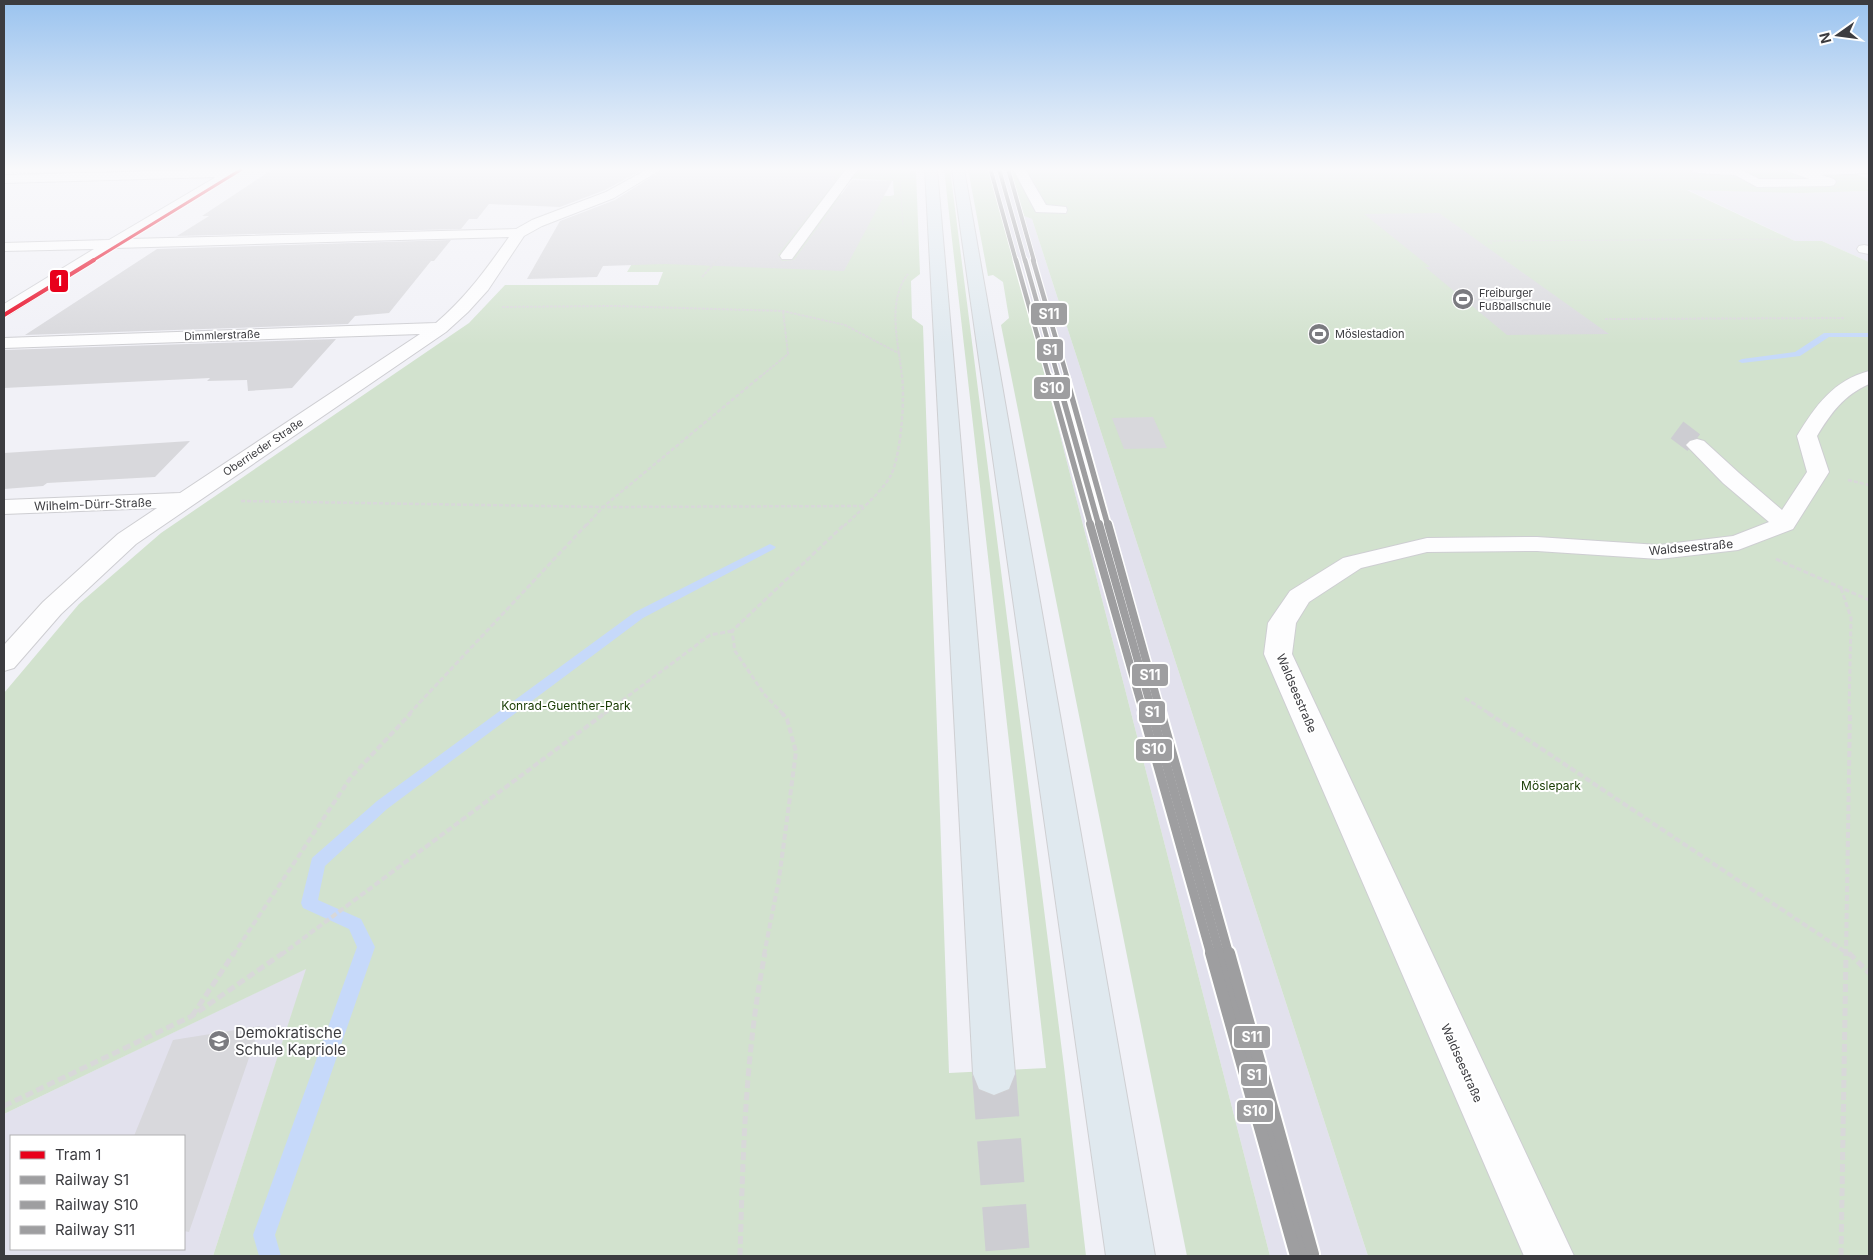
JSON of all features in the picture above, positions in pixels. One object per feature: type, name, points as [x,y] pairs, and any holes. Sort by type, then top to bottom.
[{"type":"highway","points":[[935,228],[994,1074]]},
{"type":"highway","points":[[967,228],[1131,1256]]},
{"type":"street","points":[[4,311],[140,228]]},
{"type":"street","points":[[4,247],[519,233],[528,228]]},
{"type":"street","points":[[787,256],[808,228]]},
{"type":"street","name":"Oberrieder Straße","points":[[4,662],[52,608],[127,539],[182,500],[440,328],[462,309],[482,287],[519,233]]},
{"type":"street","name":"Dimmlerstraße","points":[[4,343],[440,328]]},
{"type":"street","points":[[1697,445],[1731,478],[1785,524],[1818,472],[1807,436],[1823,408],[1850,384],[1869,377]]},
{"type":"street","name":"Wilhelm-Dürr-Straße","points":[[4,507],[182,500]]},
{"type":"street","name":"Waldseestraße","points":[[1548,1256],[1278,654],[1282,623],[1299,597],[1352,563],[1427,545],[1537,544],[1658,552],[1738,543],[1785,524]]},
{"type":"path","points":[[702,277],[743,228]]},
{"type":"path","points":[[1492,244],[1488,241],[1790,239]]},
{"type":"path","points":[[4,1106],[192,1016],[295,945],[710,635],[732,631],[865,506],[891,476],[897,452],[904,392],[895,311],[900,284],[912,269]]},
{"type":"path","points":[[462,309],[527,306],[615,306],[783,311],[845,325],[900,354]]},
{"type":"path","points":[[192,1016],[351,777],[603,507],[788,354],[783,311]]},
{"type":"path","points":[[1605,319],[1844,318]]},
{"type":"path","points":[[182,500],[603,507],[865,506]]},
{"type":"path","points":[[1738,543],[1869,600]]},
{"type":"path","points":[[1841,588],[1851,618],[1841,1256]]},
{"type":"path","points":[[732,631],[735,651],[764,694],[787,719],[796,752],[779,879],[755,1003],[744,1134],[740,1256]]},
{"type":"path","points":[[1465,698],[1845,950],[1869,973]]},
{"type":"shaded area","points":[[1007,228],[1035,228],[1368,1256],[1270,1256]]},
{"type":"shaded area","points":[[1767,228],[1869,228],[1869,262],[1822,241],[1795,241]]},
{"type":"shaded area","name":"Demokratische Schule Kapriole","points":[[307,968],[213,1256],[4,1256],[4,1114]]},
{"type":"green space","name":"Konrad-Guenther-Park","points":[[699,228],[918,228],[920,274],[911,281],[912,318],[923,326],[949,1073],[1046,1068],[951,228],[957,228],[1064,1067],[1086,1256],[213,1256],[306,969],[4,1114],[4,693],[79,604],[161,533],[469,323],[505,285],[658,285],[663,272],[627,272],[633,262]]},
{"type":"green space","points":[[979,228],[1007,228],[1270,1256],[1187,1256],[1001,325],[1009,318],[1003,282],[993,275],[988,276]]},
{"type":"green space","name":"Möslepark","points":[[1035,228],[1767,228],[1795,241],[1822,241],[1869,262],[1869,1256],[1368,1256]]},
{"type":"building","points":[[190,228],[462,228],[461,229],[177,236]]},
{"type":"building","points":[[556,228],[799,228],[778,255],[782,261],[794,260],[817,228],[867,228],[844,271],[665,264],[603,266],[597,277],[527,279]]},
{"type":"building","points":[[1381,228],[1460,228],[1609,334],[1507,335],[1425,267],[1430,267]]},
{"type":"building","points":[[451,240],[434,261],[431,261],[389,313],[355,316],[348,324],[25,335],[157,249]]},
{"type":"building","points":[[336,339],[292,388],[248,391],[247,380],[207,381],[210,378],[4,388],[4,350]]},
{"type":"building","points":[[1153,417],[1167,448],[1124,449],[1112,418]]},
{"type":"building","points":[[190,441],[155,477],[47,483],[43,486],[4,489],[4,453]]},
{"type":"building","points":[[260,1026],[189,1232],[185,1231],[185,1135],[134,1135],[173,1040]]},
{"type":"waterway","points":[[1742,361],[1797,354],[1827,335],[1869,335]]},
{"type":"waterway","points":[[270,1256],[264,1235],[366,947],[355,924],[309,903],[318,863],[382,805],[639,615],[770,547]]},
{"type":"tunnel","points":[[1677,430],[1697,445]]},
{"type":"tunnel","points":[[994,1074],[1008,1256]]},
{"type":"tram line","name":"1","points":[[4,315],[146,228]]},
{"type":"rail line","name":"S10","points":[[1007,228],[1296,1256]]},
{"type":"rail line","name":"S1","points":[[1016,228],[1305,1256]]},
{"type":"rail line","name":"S11","points":[[1025,228],[1313,1254]]},
{"type":"place","name":"Freiburger Fußballschule","points":[[1463,299]]},
{"type":"place","name":"Möslestadion","points":[[1319,334]]},
{"type":"place","name":"Demokratische Schule Kapriole","points":[[219,1041]]}]
